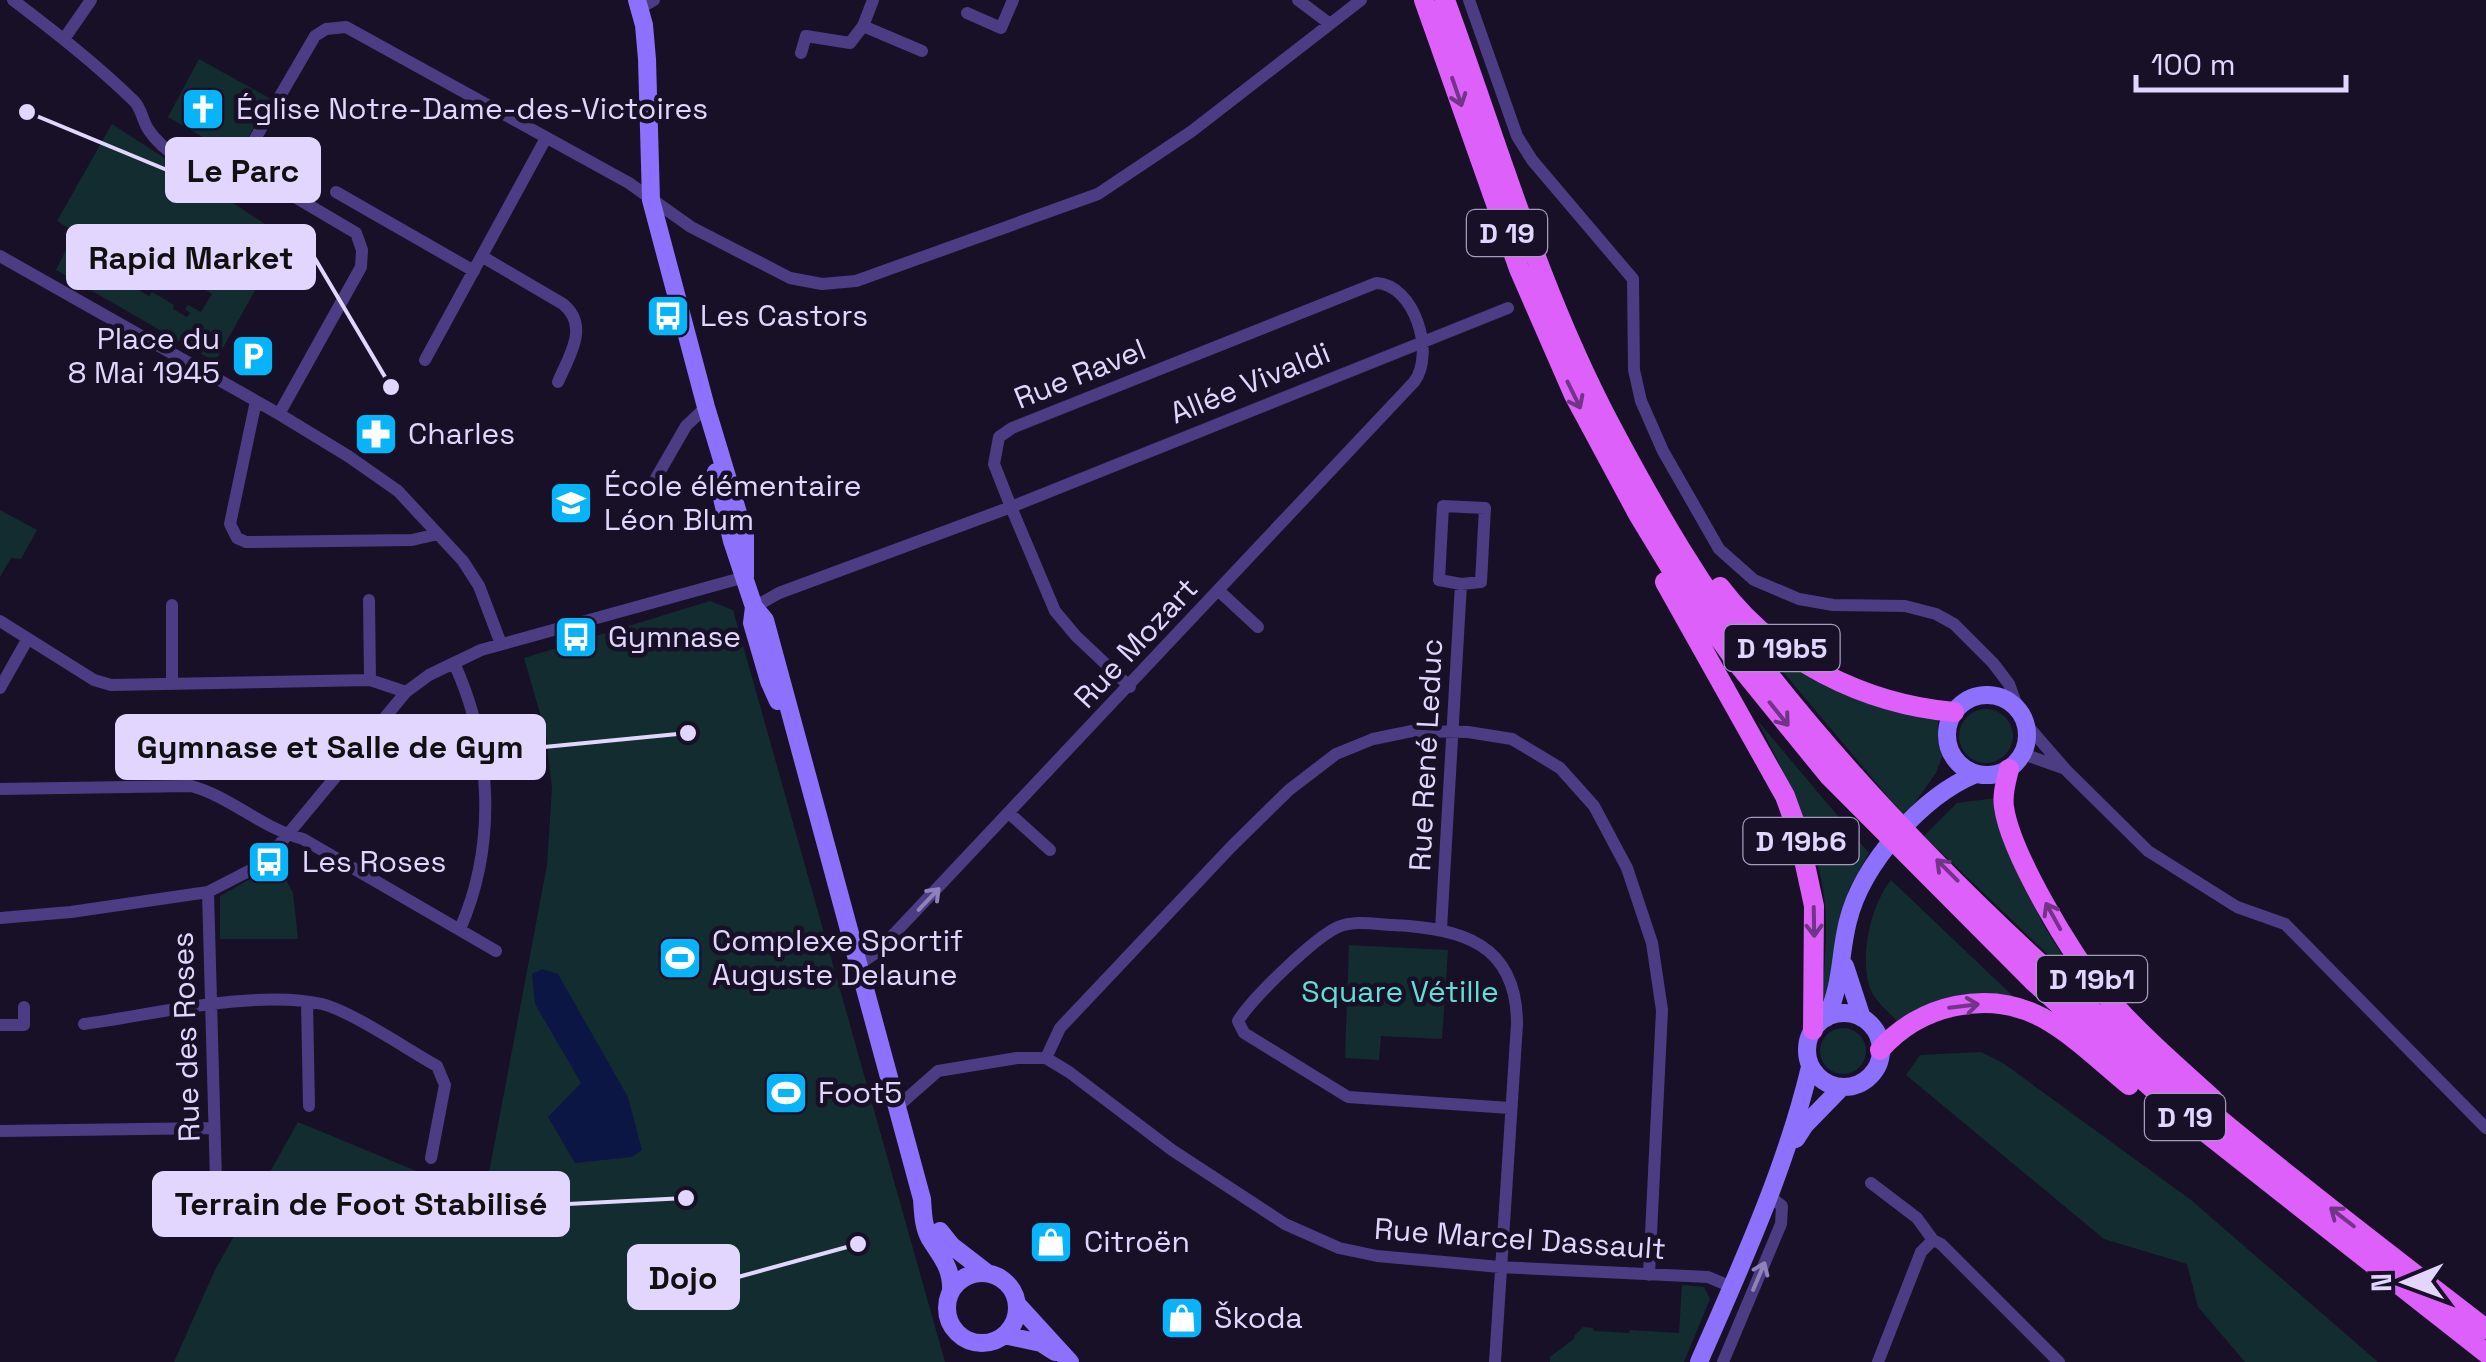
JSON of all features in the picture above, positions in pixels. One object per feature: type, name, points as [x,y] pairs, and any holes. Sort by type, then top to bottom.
[{"type":"main road","name":"D 19","points":[[1424,0],[1519,269],[1560,363],[1607,459],[1681,585],[1737,663],[1829,776],[1879,816],[2034,981],[2172,1106],[2486,1355]]},
{"type":"main road","name":"D 19","points":[[1444,0],[1552,302],[1610,425],[1659,514],[1758,662],[1840,760],[1879,816]]},
{"type":"main road","points":[[644,3],[650,200],[745,536],[746,577],[754,607],[752,623],[769,681],[796,740],[922,1198],[929,1237],[949,1266],[950,1320],[976,1361],[1014,1321],[1017,1304]]},
{"type":"main road","name":"D 19b6","points":[[1607,459],[1610,483],[1785,796],[1798,832],[1814,906],[1820,1024]]},
{"type":"main road","name":"D 19b5","points":[[1659,514],[1674,517],[1747,621],[1797,659],[1840,682],[1917,708],[1954,712]]},
{"type":"main road","points":[[1933,798],[1949,750],[1948,725],[1965,702],[1994,695],[2008,700],[2023,718],[2027,739],[2016,762],[1992,776],[1976,774],[1958,763],[1949,750]]},
{"type":"main road","name":"D 19b1","points":[[2016,762],[2004,789],[2005,813],[2030,873],[2073,952],[2104,994],[2228,1113],[2252,1148]]},
{"type":"main road","points":[[1699,1362],[1802,1104],[1810,1066],[1807,1048],[1837,995],[1848,921],[1867,876],[1880,855],[1933,798],[1976,774]]},
{"type":"main road","name":"D 19","points":[[1913,850],[2178,1088],[2486,1329]]},
{"type":"main road","points":[[1844,960],[1862,1018]]},
{"type":"main road","points":[[1880,1050],[1910,1022],[1939,1010],[1965,1005],[2009,1006],[2043,1018],[2336,1252],[2486,1355]]},
{"type":"main road","points":[[1777,1173],[1805,1124],[1842,1087],[1865,1080],[1878,1065],[1880,1050],[1875,1031],[1862,1018],[1850,1014],[1820,1024]]},
{"type":"main road","points":[[1810,1066],[1829,1084],[1842,1087]]},
{"type":"main road","points":[[922,1198],[952,1246],[1007,1284],[1017,1304],[1069,1362]]},
{"type":"main road","points":[[952,1292],[966,1277],[987,1273]]},
{"type":"main road","points":[[964,1338],[979,1342],[1000,1338],[1041,1343],[1069,1362]]},
{"type":"street","points":[[13,0],[140,106],[146,127],[163,147],[211,176],[226,180],[234,175],[315,36],[336,26],[358,32],[629,184],[691,227],[790,278],[822,284],[856,281],[1098,194],[1192,131],[1361,0]]},
{"type":"street","points":[[801,52],[806,36],[850,42],[863,26],[873,0]]},
{"type":"street","points":[[967,13],[1001,28],[1013,0]]},
{"type":"street","points":[[1298,0],[1330,24]]},
{"type":"street","points":[[1469,0],[1517,136],[1532,160],[1632,280],[1636,385],[1663,451],[1719,549],[1754,580],[1800,599],[1833,605],[1905,606],[1936,614],[1954,624],[1994,663],[2009,684],[2023,718],[2066,770],[2148,851],[2238,907],[2285,924],[2486,1128]]},
{"type":"street","points":[[64,39],[83,3]]},
{"type":"street","points":[[863,26],[922,51]]},
{"type":"street","points":[[425,360],[546,138]]},
{"type":"street","points":[[234,175],[273,184],[356,233],[362,250],[362,267],[279,414]]},
{"type":"street","points":[[336,192],[474,271]]},
{"type":"street","points":[[0,256],[279,414],[384,480],[411,503],[463,561],[480,586],[501,644]]},
{"type":"street","points":[[482,257],[563,304],[572,314],[578,336],[558,382]]},
{"type":"street","name":"Rue Ravel","points":[[1130,687],[1055,611],[994,464],[1000,438],[1012,428],[1376,283],[1387,284],[1403,294],[1423,340]]},
{"type":"street","name":"Allée Vivaldi","points":[[1011,507],[1508,308]]},
{"type":"street","name":"Rue Mozart","points":[[858,965],[877,952],[1010,814],[1414,382],[1426,355],[1423,340]]},
{"type":"street","points":[[256,401],[230,524],[237,538],[246,542],[412,540],[438,534]]},
{"type":"street","points":[[652,485],[686,426],[706,408]]},
{"type":"street","points":[[1443,506],[1485,508],[1481,582],[1460,584],[1439,580],[1443,506]]},
{"type":"street","points":[[754,607],[780,593],[1011,507]]},
{"type":"street","points":[[0,918],[208,892],[264,863],[406,692],[454,663],[501,644],[746,577]]},
{"type":"street","name":"Rue René Leduc","points":[[1441,929],[1460,584]]},
{"type":"street","points":[[1219,591],[1258,627]]},
{"type":"street","points":[[369,600],[370,680]]},
{"type":"street","points":[[172,605],[172,683]]},
{"type":"street","points":[[0,620],[94,680],[111,685],[370,680],[406,692]]},
{"type":"street","points":[[0,688],[27,640]]},
{"type":"street","points":[[454,663],[476,729],[485,773],[482,856],[474,898],[460,928]]},
{"type":"street","points":[[896,1108],[938,1071],[1017,1058],[1046,1058],[1060,1028],[1231,847],[1305,776],[1336,754],[1373,739],[1412,731],[1452,731],[1512,739],[1560,768],[1594,806],[1636,890],[1652,943],[1662,1010],[1649,1276]]},
{"type":"street","points":[[2016,762],[2066,770]]},
{"type":"street","points":[[0,789],[192,786],[208,790],[276,832],[303,839],[496,952]]},
{"type":"street","points":[[1010,814],[1050,850]]},
{"type":"street","name":"Rue des Roses","points":[[208,892],[216,1181]]},
{"type":"street","points":[[1495,1362],[1517,1024],[1516,994],[1511,980],[1486,948],[1441,929],[1341,925],[1320,939],[1247,1006],[1238,1021],[1244,1033],[1348,1097],[1510,1108]]},
{"type":"street","points":[[307,1002],[309,1106]]},
{"type":"street","points":[[84,1024],[209,1006],[307,1002],[334,1008],[437,1066],[444,1085],[431,1158]]},
{"type":"street","points":[[0,1026],[24,1025],[24,1008]]},
{"type":"street","name":"Rue Marcel Dassault","points":[[1046,1058],[1172,1150],[1303,1234],[1339,1248],[1377,1256],[1500,1267],[1708,1276],[1732,1287]]},
{"type":"street","points":[[0,1131],[213,1128]]},
{"type":"street","points":[[1871,1183],[1917,1218],[1933,1240],[2059,1362]]},
{"type":"street","points":[[1723,1362],[1781,1224],[1782,1206],[1768,1195]]},
{"type":"street","points":[[1878,1362],[1920,1252],[1933,1240]]},
{"type":"green space","points":[[199,59],[271,99],[243,146],[225,150],[168,117]]},
{"type":"green space","points":[[112,124],[285,237],[215,362],[56,270],[75,232],[57,221]],"holes":[[[158,250],[174,259],[171,264],[190,275],[193,270],[209,279],[204,289],[212,294],[201,312],[188,305],[187,317],[152,292],[149,296],[135,288]]]},
{"type":"green space","points":[[0,510],[37,530],[21,559],[11,558],[0,577]]},
{"type":"green space","name":"Complexe Sportif Auguste Delaune","points":[[710,601],[733,610],[945,1362],[174,1362],[215,1270],[298,1122],[484,1199],[547,865],[552,788],[546,734],[524,658]]},
{"type":"green space","points":[[1767,653],[1832,688],[1938,720],[1938,743],[1943,754],[1936,773],[1905,817]]},
{"type":"green space","points":[[1986,709],[2005,717],[2013,736],[2005,755],[1986,763],[1967,755],[1959,736],[1967,717]]},
{"type":"green space","points":[[1757,720],[1869,853],[1850,887],[1840,919],[1832,991],[1822,999],[1826,922],[1820,873],[1798,805]]},
{"type":"green space","points":[[1996,798],[2005,844],[2043,924],[2082,987],[1924,836],[1957,803]]},
{"type":"green space","points":[[277,864],[293,893],[298,939],[220,939],[220,896]]},
{"type":"green space","points":[[1891,880],[2018,1001],[1942,1003],[1898,1022],[1871,990],[1866,959],[1873,916]]},
{"type":"green space","name":"Square Vétille","points":[[1349,945],[1448,950],[1442,1039],[1381,1036],[1379,1060],[1345,1058]]},
{"type":"green space","points":[[1843,1028],[1859,1035],[1866,1051],[1859,1067],[1843,1074],[1827,1067],[1820,1051],[1827,1035]]},
{"type":"green space","points":[[1981,1052],[2003,1063],[2191,1200],[2378,1362],[2245,1362],[2198,1307],[2187,1264],[2104,1239],[1906,1075],[1920,1055]]},
{"type":"green space","points":[[1682,1285],[1704,1287],[1710,1299],[1684,1362],[1550,1362],[1550,1357],[1583,1327],[1594,1331],[1679,1333]]},
{"type":"shaded area","points":[[542,969],[558,974],[628,1097],[642,1150],[632,1157],[575,1163],[548,1117],[581,1083],[535,1004],[532,974]]},
{"type":"place","name":"Église Notre-Dame-des-Victoires","points":[[203,109]]},
{"type":"place","name":"Le Parc","points":[[27,112]]},
{"type":"place","name":"Les Castors","points":[[668,316]]},
{"type":"place","name":"Place du 8 Mai 1945","points":[[253,356]]},
{"type":"place","name":"Rapid Market","points":[[391,387]]},
{"type":"place","name":"Charles","points":[[376,434]]},
{"type":"place","name":"École élémentaire Léon Blum","points":[[571,503]]},
{"type":"place","name":"Gymnase","points":[[576,637]]},
{"type":"place","name":"Gymnase et Salle de Gym","points":[[688,733]]},
{"type":"place","name":"Les Roses","points":[[269,862]]},
{"type":"place","name":"Complexe Sportif Auguste Delaune","points":[[680,958]]},
{"type":"place","name":"Foot5","points":[[786,1093]]},
{"type":"place","name":"Terrain de Foot Stabilisé","points":[[686,1198]]},
{"type":"place","name":"Citroën","points":[[1051,1242]]},
{"type":"place","name":"Dojo","points":[[858,1244]]},
{"type":"place","name":"Škoda","points":[[1182,1318]]}]
